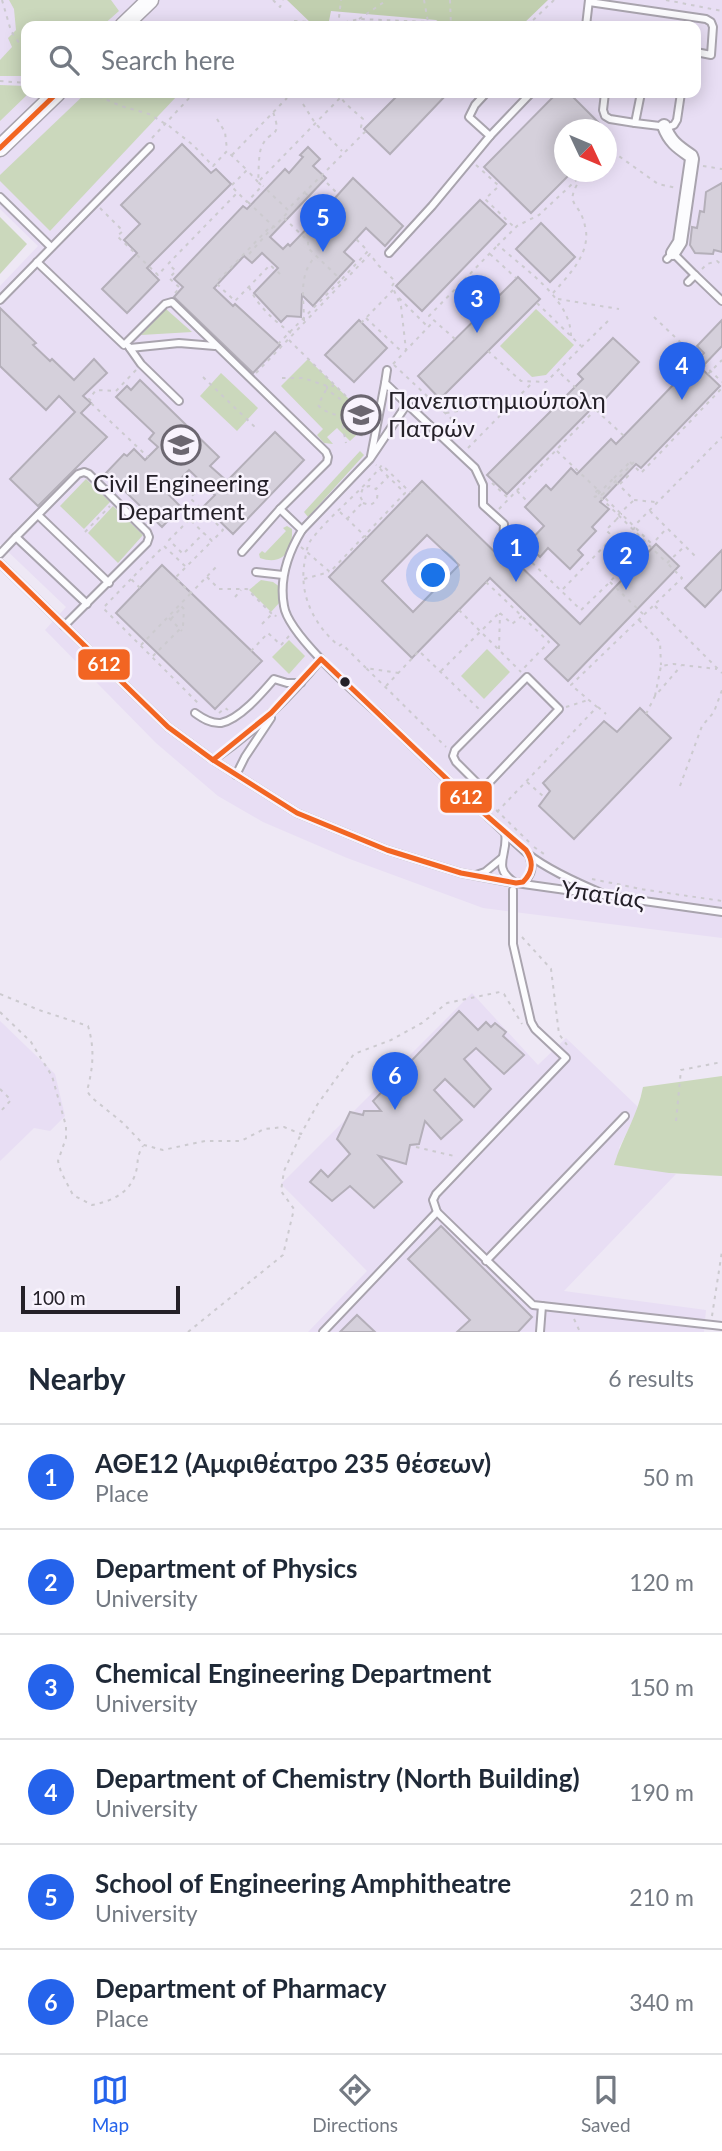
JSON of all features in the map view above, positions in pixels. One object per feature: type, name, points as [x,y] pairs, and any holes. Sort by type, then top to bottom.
[{"type":"street","points":[[128,21],[150,0]]},
{"type":"street","points":[[0,148],[52,98]]},
{"type":"street","points":[[664,126],[668,138],[676,147],[691,156],[692,165],[680,242],[670,256]]},
{"type":"lane","points":[[587,21],[589,1],[706,19],[713,27],[711,55]]},
{"type":"lane","points":[[701,53],[722,57]]},
{"type":"lane","points":[[481,98],[470,117],[490,136]]},
{"type":"lane","points":[[389,253],[526,98]]},
{"type":"lane","points":[[604,98],[603,110],[605,116],[610,119],[664,126],[674,125],[677,120],[680,98]]},
{"type":"lane","points":[[635,123],[640,98]]},
{"type":"lane","points":[[0,300],[150,147]]},
{"type":"lane","points":[[0,197],[51,247]]},
{"type":"lane","points":[[670,256],[695,275],[722,302]]},
{"type":"lane","points":[[37,262],[127,347],[179,401]]},
{"type":"lane","points":[[688,282],[695,275]]},
{"type":"lane","points":[[127,347],[165,304],[172,302],[326,452],[327,463],[280,509],[242,552]]},
{"type":"lane","points":[[127,347],[179,343],[216,346]]},
{"type":"lane","points":[[370,459],[387,370]]},
{"type":"lane","points":[[385,383],[475,468],[483,485],[482,505],[504,524],[503,545]]},
{"type":"lane","points":[[407,404],[370,459],[302,530],[283,575],[284,608],[292,624],[321,659],[529,855],[606,895]]},
{"type":"lane","points":[[0,554],[78,474],[84,472],[147,532],[147,543],[64,626]]},
{"type":"lane","points":[[280,509],[302,530]]},
{"type":"lane","points":[[38,515],[109,583]]},
{"type":"lane","points":[[16,537],[87,604]]},
{"type":"lane","name":"Υπατίας","points":[[0,563],[167,727],[213,760],[297,813],[387,850],[514,887],[606,895],[722,912]]},
{"type":"lane","points":[[256,572],[283,575]]},
{"type":"lane","points":[[213,760],[276,710],[321,659]]},
{"type":"lane","points":[[471,802],[559,709],[527,677],[453,756],[481,791]]},
{"type":"lane","points":[[195,713],[207,721],[221,723],[237,715],[274,679],[286,683],[301,683]]},
{"type":"lane","points":[[236,775],[276,710]]},
{"type":"lane","points":[[504,831],[506,841],[502,869],[514,887],[513,944],[526,1000],[535,1029],[566,1058],[436,1194],[433,1200],[437,1212],[533,1305],[722,1326]]},
{"type":"lane","points":[[514,887],[523,882],[531,871],[529,855]]},
{"type":"lane","points":[[474,876],[485,872],[502,858]]},
{"type":"lane","points":[[486,1261],[625,1116]]},
{"type":"lane","points":[[323,1332],[437,1212]]},
{"type":"lane","points":[[540,1332],[542,1306]]},
{"type":"path","points":[[2,0],[11,31],[21,46]]},
{"type":"path","points":[[273,0],[280,6],[283,0]]},
{"type":"path","points":[[338,21],[341,0]]},
{"type":"path","points":[[352,21],[387,0]]},
{"type":"path","points":[[424,0],[428,21]]},
{"type":"path","points":[[450,0],[451,21]]},
{"type":"path","points":[[532,21],[554,0]]},
{"type":"path","points":[[666,0],[722,12]]},
{"type":"path","points":[[359,19],[405,21]]},
{"type":"path","points":[[0,81],[21,83]]},
{"type":"path","points":[[103,98],[149,114],[166,124],[193,145],[213,166],[227,151]]},
{"type":"path","points":[[150,147],[153,137],[189,98]]},
{"type":"path","points":[[232,155],[287,98]]},
{"type":"path","points":[[248,254],[294,206],[291,205],[365,133],[361,127],[363,119],[340,98],[258,182]]},
{"type":"path","points":[[303,104],[316,123],[344,153]]},
{"type":"path","points":[[258,182],[262,146],[278,130],[273,112]]},
{"type":"path","points":[[217,119],[225,132],[227,151],[289,211]]},
{"type":"path","points":[[617,155],[658,184],[688,189]]},
{"type":"path","points":[[471,160],[499,186],[485,199],[515,228]]},
{"type":"path","points":[[692,165],[722,169]]},
{"type":"path","points":[[247,170],[231,186],[274,227]]},
{"type":"path","points":[[320,176],[338,194]]},
{"type":"path","points":[[454,339],[429,316],[515,228],[539,215],[574,182]]},
{"type":"path","points":[[552,294],[576,266],[586,247],[586,228],[572,201],[572,192],[578,182]]},
{"type":"path","points":[[247,202],[262,186]]},
{"type":"path","points":[[94,203],[123,231],[117,236],[158,275],[238,192]]},
{"type":"path","points":[[304,192],[328,214]]},
{"type":"path","points":[[283,217],[308,241],[308,248],[341,280]]},
{"type":"path","points":[[268,229],[216,283],[235,301],[270,265],[280,274]]},
{"type":"path","points":[[278,344],[368,251],[356,239]]},
{"type":"path","points":[[498,245],[557,299],[571,324],[571,336]]},
{"type":"path","points":[[251,378],[370,254],[395,281],[392,286],[401,306],[405,352]]},
{"type":"path","points":[[489,254],[516,278]]},
{"type":"path","points":[[304,323],[303,278],[316,256]]},
{"type":"path","points":[[695,275],[707,264],[717,261],[722,265]]},
{"type":"path","points":[[168,264],[176,271],[169,278],[180,288]]},
{"type":"path","points":[[249,286],[256,302],[293,334]]},
{"type":"path","points":[[361,323],[394,289]]},
{"type":"path","points":[[398,297],[428,327]]},
{"type":"path","points":[[557,299],[619,309]]},
{"type":"path","points":[[537,303],[582,347]]},
{"type":"path","points":[[654,317],[722,382]]},
{"type":"path","points":[[366,318],[405,352]]},
{"type":"path","points":[[387,370],[434,321]]},
{"type":"path","points":[[488,351],[521,381],[546,382],[608,321]]},
{"type":"path","points":[[288,339],[350,400],[367,404],[382,401]]},
{"type":"path","points":[[708,374],[722,359]]},
{"type":"path","points":[[393,363],[475,441]]},
{"type":"path","points":[[141,364],[116,391],[96,390],[89,399],[148,457]]},
{"type":"path","points":[[558,371],[624,436]]},
{"type":"path","points":[[203,377],[257,429]]},
{"type":"path","points":[[282,378],[303,378],[327,387],[354,413],[356,419],[351,432],[354,434]]},
{"type":"path","points":[[461,455],[534,382]]},
{"type":"path","points":[[327,387],[335,386]]},
{"type":"path","points":[[327,387],[318,405],[322,411],[341,418],[346,442],[354,434]]},
{"type":"path","points":[[632,462],[641,473],[722,388]]},
{"type":"path","points":[[445,413],[514,401]]},
{"type":"path","points":[[494,515],[595,410]]},
{"type":"path","points":[[354,434],[374,437]]},
{"type":"path","points":[[520,551],[581,610],[610,582],[634,553],[630,536],[649,510],[722,437]]},
{"type":"path","points":[[556,450],[603,495],[633,530],[652,546]]},
{"type":"path","points":[[303,579],[330,572],[405,493],[370,459]]},
{"type":"path","points":[[603,495],[632,462]]},
{"type":"path","points":[[597,495],[632,462]]},
{"type":"path","points":[[411,493],[382,465],[309,542],[303,592],[317,623],[327,636],[339,646],[342,644],[446,747]]},
{"type":"path","points":[[619,485],[628,476],[624,472]]},
{"type":"path","points":[[376,489],[391,474]]},
{"type":"path","points":[[489,479],[509,499]]},
{"type":"path","points":[[613,479],[634,500],[657,502]]},
{"type":"path","points":[[191,593],[175,578],[223,530],[190,498],[204,484]]},
{"type":"path","points":[[369,486],[376,489],[376,502],[370,505],[363,502],[360,496],[363,488],[369,486]]},
{"type":"path","points":[[598,490],[593,495],[597,495],[620,515],[682,578],[571,685],[606,714]]},
{"type":"path","points":[[517,491],[529,503]]},
{"type":"path","points":[[85,532],[115,500]]},
{"type":"path","points":[[561,591],[613,537],[606,530],[634,500]]},
{"type":"path","points":[[348,519],[363,502]]},
{"type":"path","points":[[179,509],[212,541]]},
{"type":"path","points":[[649,510],[698,559]]},
{"type":"path","points":[[339,511],[366,537]]},
{"type":"path","points":[[190,519],[169,540],[183,554],[204,533]]},
{"type":"path","points":[[656,540],[667,528]]},
{"type":"path","points":[[295,542],[330,572]]},
{"type":"path","points":[[186,567],[164,545],[103,608],[207,712]]},
{"type":"path","points":[[667,563],[685,546]]},
{"type":"path","points":[[141,645],[217,566]]},
{"type":"path","points":[[207,577],[219,589],[247,589],[282,623]]},
{"type":"path","points":[[131,579],[140,588]]},
{"type":"path","points":[[486,582],[550,642],[521,671]]},
{"type":"path","points":[[610,582],[644,615]]},
{"type":"path","points":[[118,586],[121,589]]},
{"type":"path","points":[[235,597],[242,589]]},
{"type":"path","points":[[654,605],[722,673]]},
{"type":"path","points":[[152,657],[181,630],[184,609],[181,606]]},
{"type":"path","points":[[262,624],[284,608]]},
{"type":"path","points":[[459,610],[527,677]]},
{"type":"path","points":[[500,612],[512,624],[522,615]]},
{"type":"path","points":[[440,671],[500,612]]},
{"type":"path","points":[[499,649],[500,612]]},
{"type":"path","points":[[169,618],[181,630]]},
{"type":"path","points":[[639,620],[660,642],[661,666],[655,696]]},
{"type":"path","points":[[251,651],[268,633],[281,645],[289,636]]},
{"type":"path","points":[[386,687],[419,651],[488,718]]},
{"type":"path","points":[[661,666],[682,665],[718,669]]},
{"type":"path","points":[[646,714],[655,696],[682,665]]},
{"type":"path","points":[[366,668],[399,673]]},
{"type":"path","points":[[680,786],[702,726],[715,712],[722,690]]},
{"type":"path","points":[[559,709],[589,700]]},
{"type":"path","points":[[492,818],[597,707]]},
{"type":"path","points":[[527,781],[543,796]]},
{"type":"path","points":[[481,791],[498,812],[532,845],[550,858]]},
{"type":"path","points":[[588,878],[722,901]]},
{"type":"path","points":[[518,933],[551,969],[559,1034],[567,1045],[560,1052]]},
{"type":"path","points":[[188,1332],[283,1255],[294,1209],[281,1191],[284,1171],[317,1105],[354,1054],[391,1040],[422,1023],[447,1003],[500,992],[504,994],[524,1027],[535,1029]]},
{"type":"path","points":[[0,994],[88,1026],[93,1046],[92,1073],[87,1091],[144,1145],[163,1150],[205,1142],[241,1141],[264,1129],[285,1128],[301,1134]]},
{"type":"path","points":[[0,1012],[31,1042],[52,1076],[66,1126],[66,1138],[58,1161],[73,1195],[92,1205],[110,1202],[122,1194],[133,1181],[138,1155],[144,1145]]},
{"type":"path","points":[[676,1121],[681,1070],[722,1062]]},
{"type":"path","points":[[0,1089],[11,1100],[0,1112]]},
{"type":"path","points":[[416,1147],[453,1156]]},
{"type":"path","points":[[711,1325],[722,1251]]},
{"type":"path","points":[[568,1309],[580,1332]]},
{"type":"shaded area","name":"Πανεπιστημιούπολη Πατρών","points":[[0,0],[722,0],[722,938],[483,908],[347,858],[263,822],[218,796],[156,743],[45,630],[66,607],[0,544],[0,286],[38,246],[0,209]]},
{"type":"shaded area","points":[[472,993],[538,1065],[566,1038],[639,1108],[619,1148],[676,1174],[564,1291],[706,1310],[704,1332],[308,1332],[367,1271],[281,1184]]},
{"type":"shaded area","points":[[0,1021],[55,1074],[65,1116],[50,1131],[34,1128],[0,1161]]},
{"type":"green space","points":[[9,0],[111,0],[119,11],[108,21],[21,21],[21,76],[0,76],[0,60],[12,47],[8,38],[16,30],[14,9]]},
{"type":"green space","points":[[287,0],[548,0],[526,21],[438,21],[331,11],[329,21],[309,21]]},
{"type":"green space","points":[[0,85],[21,86],[21,98],[24,98],[0,121]]},
{"type":"green space","points":[[81,98],[175,98],[50,231],[0,181],[0,175]]},
{"type":"green space","points":[[0,217],[27,244],[0,274]]},
{"type":"green space","points":[[166,309],[192,332],[141,335]]},
{"type":"green space","points":[[536,309],[574,345],[546,375],[532,377],[500,346]]},
{"type":"green space","points":[[308,359],[350,400],[367,404],[366,426],[350,441],[337,428],[327,437],[333,444],[324,443],[317,435],[323,429],[281,386]]},
{"type":"green space","points":[[221,373],[258,408],[237,431],[200,396]]},
{"type":"green space","points":[[360,451],[364,455],[308,517],[304,512]]},
{"type":"green space","points":[[86,479],[110,502],[84,529],[60,506]]},
{"type":"green space","points":[[113,506],[143,535],[118,563],[88,533]]},
{"type":"green space","points":[[287,526],[292,529],[292,537],[285,555],[275,560],[260,558],[259,554],[262,551],[265,553],[286,531],[283,528]]},
{"type":"green space","points":[[261,580],[273,582],[280,587],[280,602],[271,612],[249,590]]},
{"type":"green space","points":[[289,640],[305,656],[289,674],[272,657]]},
{"type":"green space","points":[[487,649],[510,672],[484,699],[461,676]]},
{"type":"green space","points":[[722,1076],[722,1176],[669,1173],[614,1165],[643,1087]]},
{"type":"building","points":[[395,98],[443,98],[390,154],[364,129]]},
{"type":"building","points":[[552,98],[574,98],[595,119],[554,119],[554,182],[562,182],[531,213],[484,167]]},
{"type":"building","points":[[182,144],[211,173],[216,169],[231,184],[147,268],[159,280],[127,313],[102,289],[137,253],[124,240],[140,224],[121,205]]},
{"type":"building","points":[[308,147],[320,159],[313,166],[326,178],[270,237],[283,249],[288,244],[290,246],[317,218],[321,221],[339,202],[335,198],[353,178],[403,226],[385,246],[366,228],[344,252],[354,261],[313,306],[302,295],[301,317],[287,316],[281,322],[254,293],[278,268],[262,253],[252,263],[244,256],[214,288],[280,345],[253,373],[174,297],[183,287],[174,279],[243,206],[247,209],[285,169],[289,173]]},
{"type":"building","points":[[722,183],[722,252],[714,250],[713,254],[695,253],[690,245],[692,227],[697,228],[700,211],[704,212],[706,192]]},
{"type":"building","points":[[480,200],[506,224],[422,311],[396,286]]},
{"type":"building","points":[[541,223],[575,257],[550,282],[516,249]]},
{"type":"building","points":[[518,277],[540,299],[440,399],[418,376]]},
{"type":"building","points":[[0,308],[36,343],[33,345],[74,380],[94,359],[107,373],[83,396],[91,403],[81,413],[107,437],[38,506],[10,479],[75,412],[59,396],[46,410],[0,366]]},
{"type":"building","points":[[359,320],[387,348],[354,382],[325,355]]},
{"type":"building","points":[[722,320],[722,346],[701,368],[720,386],[641,468],[636,464],[600,502],[609,509],[592,527],[596,531],[578,550],[583,555],[570,569],[548,548],[540,557],[527,544],[544,526],[525,507],[546,485],[551,490],[571,468],[577,474],[611,439],[616,444],[704,353],[697,346]]},
{"type":"building","points":[[613,338],[639,362],[605,399],[603,397],[507,494],[487,475],[583,379],[578,374]]},
{"type":"building","points":[[140,380],[219,457],[210,466],[227,481],[275,432],[304,460],[233,534],[204,506],[215,495],[189,470],[167,493],[181,507],[162,527],[106,473],[124,454],[127,456],[134,449],[145,460],[158,447],[149,439],[154,433],[116,397],[127,386],[131,390]]},
{"type":"building","points":[[422,481],[505,562],[510,556],[580,624],[656,544],[679,566],[568,681],[545,659],[559,645],[490,578],[412,658],[329,577]],"holes":[[[427,535],[459,565],[413,612],[382,581]]]},
{"type":"building","points":[[722,550],[722,589],[705,607],[685,588]]},
{"type":"building","points":[[162,565],[262,661],[215,709],[116,613]]},
{"type":"building","points":[[640,708],[671,738],[574,839],[539,806],[550,791],[543,783],[604,721],[617,732]]},
{"type":"building","points":[[459,1011],[478,1030],[486,1022],[491,1027],[495,1023],[506,1032],[503,1036],[524,1055],[504,1074],[476,1048],[464,1059],[491,1089],[474,1107],[445,1079],[434,1090],[462,1120],[441,1139],[425,1121],[419,1144],[410,1145],[406,1164],[379,1156],[402,1182],[374,1208],[350,1186],[332,1201],[310,1182],[321,1170],[328,1177],[350,1154],[337,1139],[350,1112],[363,1115],[364,1111],[381,1111],[373,1101]]},
{"type":"building","points":[[441,1226],[532,1317],[518,1332],[457,1332],[470,1320],[408,1259]]},
{"type":"building","points":[[357,1315],[375,1332],[340,1332]]},
{"type":"transit line","name":"612","points":[[0,148],[52,98]]},
{"type":"transit line","name":"612","points":[[0,563],[168,727],[213,760]]},
{"type":"transit line","name":"612","points":[[321,659],[471,802],[526,850],[531,867],[523,882],[461,873],[387,850],[297,813],[213,760],[271,713],[321,659]]},
{"type":"place","name":"School of Engineering Amphitheatre","points":[[323,252]]},
{"type":"place","name":"Chemical Engineering Department","points":[[477,333]]},
{"type":"place","name":"Department of Chemistry (North Building)","points":[[682,400]]},
{"type":"place","name":"Πανεπιστημιούπολη Πατρών","points":[[361,415]]},
{"type":"place","name":"Civil Engineering Department","points":[[181,445]]},
{"type":"place","name":"ΑΘΕ12 (Αμφιθέατρο 235 θέσεων)","points":[[516,582]]},
{"type":"place","name":"Department of Physics","points":[[626,590]]},
{"type":"place","name":"Department of Pharmacy","points":[[395,1110]]}]
